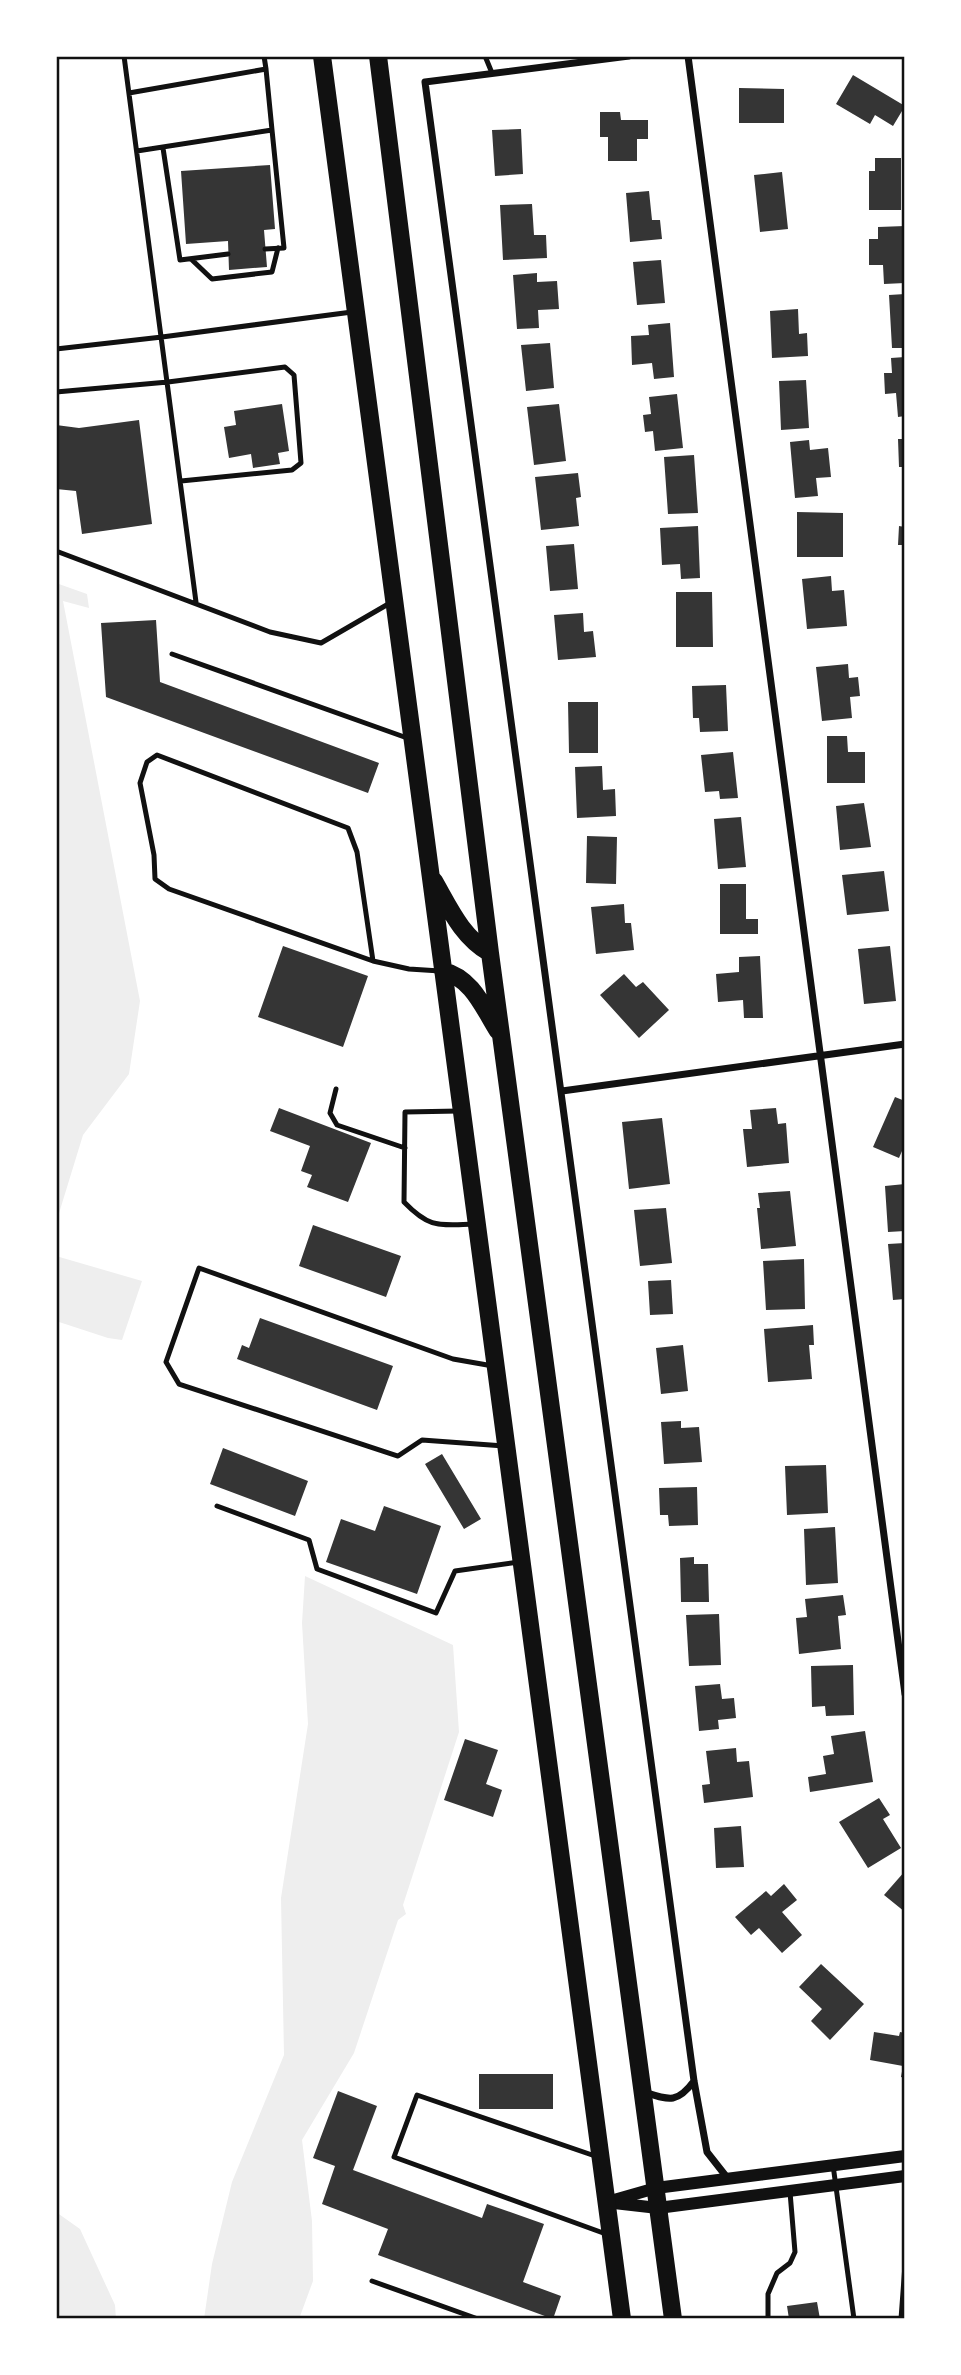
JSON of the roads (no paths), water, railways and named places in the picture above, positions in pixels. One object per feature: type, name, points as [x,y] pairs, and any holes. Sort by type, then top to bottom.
[{"type":"main road","points":[[322,56],[622,2319]]},
{"type":"main road","points":[[378,56],[491,953],[673,2319]]},
{"type":"main road","points":[[430,875],[466,934],[491,953]]},
{"type":"main road","points":[[443,971],[456,974],[469,984],[502,1037]]},
{"type":"street","points":[[629,56],[425,82],[694,2081],[706,2152],[729,2180]]},
{"type":"street","points":[[688,56],[905,1694]]},
{"type":"street","points":[[562,1091],[905,1044]]},
{"type":"street","points":[[643,2092],[664,2099],[675,2099],[684,2094],[694,2081]]},
{"type":"street","points":[[607,2202],[656,2188],[905,2156]]},
{"type":"street","points":[[607,2202],[658,2208],[905,2176]]},
{"type":"lane","points":[[124,56],[196,602]]},
{"type":"lane","points":[[264,56],[284,248],[265,249]]},
{"type":"lane","points":[[485,56],[492,74]]},
{"type":"lane","points":[[129,93],[266,69]]},
{"type":"lane","points":[[137,151],[272,130]]},
{"type":"lane","points":[[163,148],[180,260],[228,254]]},
{"type":"lane","points":[[191,259],[212,279],[272,272],[278,248]]},
{"type":"lane","points":[[56,349],[356,311]]},
{"type":"lane","points":[[56,392],[168,382],[285,367],[294,375],[301,463],[292,470],[181,481]]},
{"type":"lane","points":[[56,551],[270,632],[321,643],[394,601]]},
{"type":"lane","points":[[172,654],[413,740]]},
{"type":"lane","points":[[373,961],[357,852],[348,828],[157,755],[147,762],[140,783],[154,855],[155,879],[169,889],[373,961],[409,969],[443,971]]},
{"type":"lane","points":[[336,1089],[330,1113],[332,1121],[405,1148]]},
{"type":"lane","points":[[462,1111],[405,1112],[404,1202],[417,1215],[434,1225],[477,1224]]},
{"type":"lane","points":[[496,1366],[453,1359],[199,1268],[166,1362],[179,1384],[398,1456],[422,1440],[507,1446]]},
{"type":"lane","points":[[217,1506],[309,1540],[317,1569],[436,1613],[455,1571],[522,1562]]},
{"type":"lane","points":[[601,2158],[417,2095],[394,2157],[611,2236]]},
{"type":"lane","points":[[833,2165],[854,2319]]},
{"type":"lane","points":[[768,2319],[768,2294],[777,2273],[790,2263],[795,2252],[790,2192]]},
{"type":"lane","points":[[901,2319],[905,2265]]},
{"type":"lane","points":[[372,2281],[478,2319]]}]
